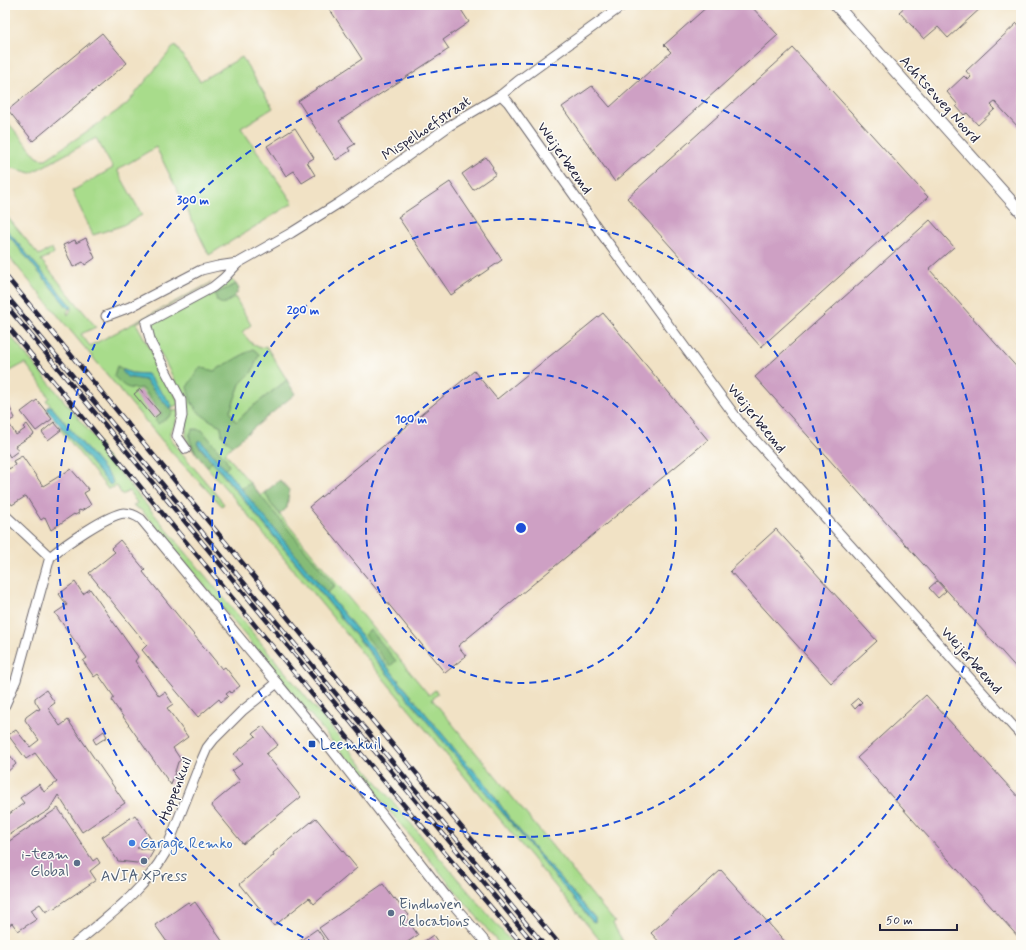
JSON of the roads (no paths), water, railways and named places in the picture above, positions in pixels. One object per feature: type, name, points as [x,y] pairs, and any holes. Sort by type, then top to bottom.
[{"type":"street","name":"Mispelhoefstraat","points":[[186,449],[178,436],[182,416],[181,400],[151,343],[146,323],[213,287],[238,263],[329,210],[382,175],[449,126],[502,95],[518,81],[623,5]]},
{"type":"street","name":"Achtseweg Noord","points":[[836,5],[1021,212]]},
{"type":"street","name":"Weijerbeemd","points":[[502,95],[741,424],[1021,735]]},
{"type":"street","name":"Mispelhoefstraat","points":[[106,316],[130,307],[201,270],[238,263]]},
{"type":"street","points":[[5,705],[16,680],[50,557],[58,550],[106,519],[116,515],[133,514],[148,526],[321,736],[445,895],[488,945]]},
{"type":"street","points":[[5,515],[50,557]]},
{"type":"street","name":"Hoppenkuil","points":[[74,945],[138,890],[159,865],[207,748],[242,711],[277,683]]},
{"type":"water","points":[[5,228],[72,307],[71,309],[68,308],[5,231]]},
{"type":"water","points":[[122,371],[131,373],[147,374],[172,405],[171,408],[169,408],[145,380],[127,377]]},
{"type":"water","points":[[48,406],[51,406],[111,478],[113,483],[110,485],[109,484],[47,410]]},
{"type":"water","points":[[200,440],[462,758],[483,780],[510,819],[595,918],[595,922],[592,921],[197,443]]},
{"type":"railway","points":[[5,275],[560,945]]},
{"type":"railway","points":[[5,294],[544,945]]},
{"type":"railway","points":[[5,304],[535,945]]},
{"type":"railway","points":[[5,323],[392,791],[523,945]]},
{"type":"place","name":"Leemkuil","points":[[312,744]]},
{"type":"place","name":"Garage Remko","points":[[132,843]]},
{"type":"place","name":"AVIA XPress","points":[[144,861]]},
{"type":"place","name":"i-team Global","points":[[77,863]]},
{"type":"place","name":"Eindhoven Relocations","points":[[391,913]]}]
